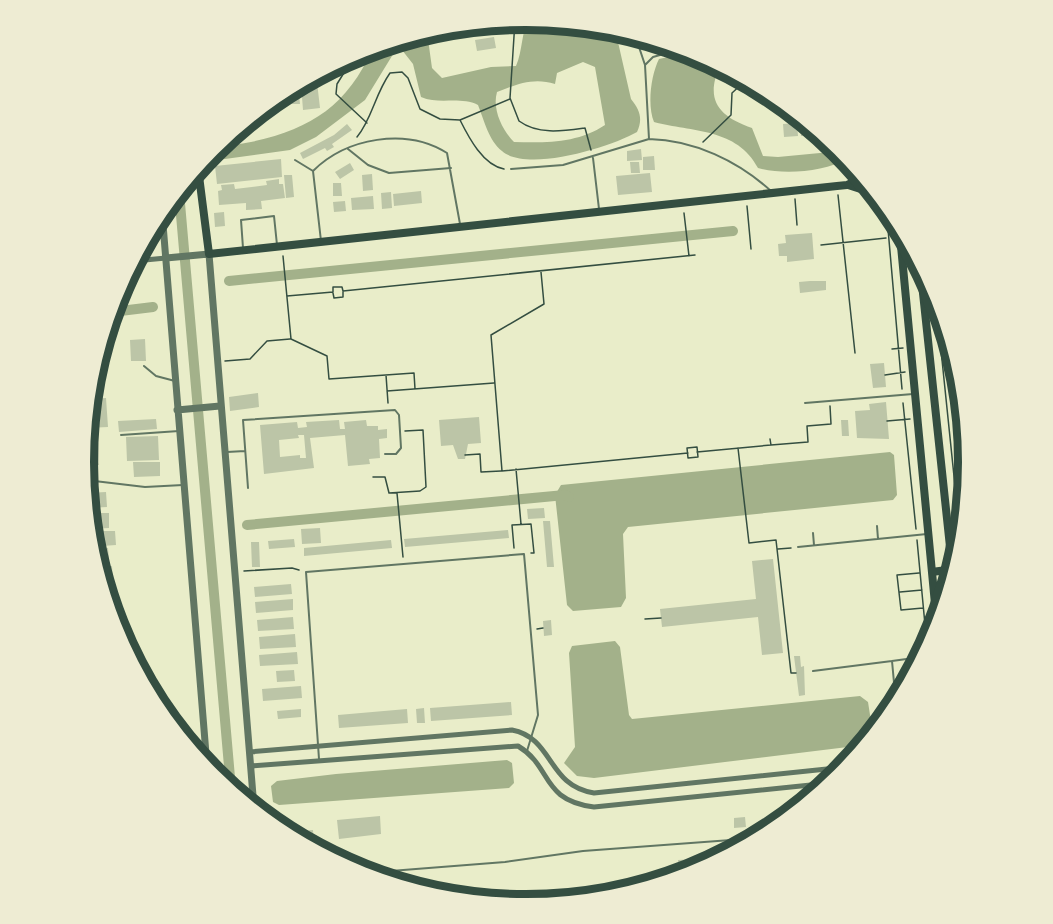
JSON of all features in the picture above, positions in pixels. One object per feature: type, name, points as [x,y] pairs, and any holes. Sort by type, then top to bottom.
[{"type":"main road","points":[[200,180],[204,255],[847,185],[854,181]]},
{"type":"main road","points":[[847,185],[861,189]]},
{"type":"main road","points":[[901,246],[935,603]]},
{"type":"main road","points":[[923,290],[950,545]]},
{"type":"main road","points":[[908,329],[914,332],[927,327]]},
{"type":"main road","points":[[912,372],[925,367],[931,370]]},
{"type":"main road","points":[[932,572],[945,571]]},
{"type":"street","points":[[164,226],[169,258],[175,381],[180,410],[179,431],[183,485],[206,751]]},
{"type":"street","points":[[145,260],[204,255],[217,362],[217,407],[224,453],[253,796]]},
{"type":"street","points":[[180,410],[217,407]]},
{"type":"street","points":[[249,752],[512,730],[532,738],[564,780],[581,791],[594,793],[830,769]]},
{"type":"street","points":[[251,766],[510,745],[527,751],[553,790],[562,798],[577,805],[594,807],[813,785]]},
{"type":"lane","points":[[638,45],[645,65],[649,139]]},
{"type":"lane","points":[[645,65],[653,57],[666,53]]},
{"type":"lane","points":[[313,171],[326,158],[359,142],[412,138],[436,146],[447,153],[460,227]]},
{"type":"lane","points":[[511,170],[563,165],[649,139],[698,148],[746,170],[773,193]]},
{"type":"lane","points":[[348,149],[368,165],[389,173],[451,168]]},
{"type":"lane","points":[[593,157],[600,212]]},
{"type":"lane","points":[[296,160],[313,171]]},
{"type":"lane","points":[[313,171],[321,242]]},
{"type":"lane","points":[[244,250],[241,220],[274,216],[280,247]]},
{"type":"lane","points":[[144,366],[156,376],[175,381]]},
{"type":"lane","points":[[805,403],[914,394]]},
{"type":"lane","points":[[248,488],[243,420],[389,409],[399,415],[401,448],[396,454],[385,454]]},
{"type":"lane","points":[[121,435],[179,431]]},
{"type":"lane","points":[[224,453],[245,451]]},
{"type":"lane","points":[[95,481],[145,487],[183,485]]},
{"type":"lane","points":[[876,526],[878,539]]},
{"type":"lane","points":[[813,533],[814,545]]},
{"type":"lane","points":[[798,547],[928,534]]},
{"type":"lane","points":[[319,761],[306,572],[524,554],[538,715],[527,751]]},
{"type":"lane","points":[[813,671],[911,658]]},
{"type":"lane","points":[[892,661],[895,688]]},
{"type":"lane","points":[[389,871],[505,862],[583,851],[735,840]]},
{"type":"path","points":[[514,30],[510,63],[510,98],[519,122],[526,127],[564,131],[585,128],[592,152]]},
{"type":"path","points":[[346,70],[338,84],[336,94],[368,124]]},
{"type":"path","points":[[359,142],[356,138],[368,124],[374,102],[390,73],[396,71],[402,72],[408,78],[420,109],[441,119],[460,120],[510,98]]},
{"type":"path","points":[[698,148],[731,115],[732,93],[739,86]]},
{"type":"path","points":[[460,120],[488,161],[498,168],[511,170]]},
{"type":"path","points":[[837,186],[855,353]]},
{"type":"path","points":[[746,196],[752,249]]},
{"type":"path","points":[[683,203],[689,256]]},
{"type":"path","points":[[796,210],[797,225]]},
{"type":"path","points":[[887,223],[925,629]]},
{"type":"path","points":[[821,245],[887,238]]},
{"type":"path","points":[[280,247],[285,267],[291,339]]},
{"type":"path","points":[[343,291],[695,255]]},
{"type":"path","points":[[502,471],[491,335],[544,304],[541,271]]},
{"type":"path","points":[[333,287],[342,287],[343,297],[334,298],[333,292],[333,287]]},
{"type":"path","points":[[287,296],[333,292]]},
{"type":"path","points":[[940,335],[957,502]]},
{"type":"path","points":[[217,362],[250,359],[267,341],[291,339],[327,356],[329,378],[414,373],[415,389]]},
{"type":"path","points":[[892,349],[910,348]]},
{"type":"path","points":[[885,375],[912,372]]},
{"type":"path","points":[[386,374],[389,409]]},
{"type":"path","points":[[387,391],[494,383]]},
{"type":"path","points":[[697,452],[808,442],[807,426],[831,424],[830,401]]},
{"type":"path","points":[[888,421],[916,418]]},
{"type":"path","points":[[373,477],[385,477],[389,493],[420,491],[426,488],[423,430],[400,432]]},
{"type":"path","points":[[770,439],[771,445]]},
{"type":"path","points":[[697,447],[697,452],[698,457],[688,458],[687,448],[697,447]]},
{"type":"path","points":[[738,448],[749,543],[776,540],[791,673],[796,673]]},
{"type":"path","points":[[465,455],[480,454],[481,472],[688,453]]},
{"type":"path","points":[[516,469],[521,525]]},
{"type":"path","points":[[397,493],[403,564]]},
{"type":"path","points":[[515,555],[512,525],[531,524],[534,553],[524,554]]},
{"type":"path","points":[[777,549],[798,547]]},
{"type":"path","points":[[234,572],[292,568],[306,572]]},
{"type":"path","points":[[920,573],[897,575],[901,610],[923,608]]},
{"type":"path","points":[[899,592],[922,590]]},
{"type":"path","points":[[778,605],[783,604]]},
{"type":"path","points":[[645,619],[661,618]]},
{"type":"shaded area","points":[[525,30],[555,31],[574,36],[593,35],[617,40],[631,99],[640,115],[637,132],[608,144],[569,155],[549,159],[514,157],[497,147],[487,130],[478,105],[464,101],[421,97],[413,64],[402,50],[395,51],[365,100],[316,137],[290,150],[218,160],[234,144],[272,137],[292,130],[325,112],[339,100],[367,61],[388,53],[415,45],[428,42],[432,68],[442,78],[491,67],[516,66]],"holes":[[[583,62],[595,67],[605,125],[573,139],[514,142],[502,125],[497,112],[497,92],[533,81],[555,84],[557,73]]]},
{"type":"shaded area","points":[[673,56],[717,74],[714,89],[718,106],[731,119],[752,128],[763,156],[778,157],[827,152],[838,163],[827,167],[791,172],[758,168],[738,145],[726,139],[698,130],[654,122],[651,90],[659,59]]},
{"type":"shaded area","points":[[890,452],[894,455],[897,495],[893,500],[628,527],[623,534],[626,598],[621,607],[573,611],[567,605],[555,495],[561,485]]},
{"type":"shaded area","points":[[615,641],[620,647],[629,715],[632,719],[860,696],[868,702],[871,722],[851,747],[594,778],[577,776],[564,763],[575,747],[569,653],[572,646]]},
{"type":"shaded area","points":[[507,760],[512,763],[514,783],[509,788],[279,805],[273,802],[271,786],[277,781]]},
{"type":"building","points":[[494,37],[496,48],[477,51],[475,40]]},
{"type":"building","points":[[317,85],[320,108],[303,110],[302,94]]},
{"type":"building","points":[[299,95],[300,104],[292,104],[291,100]]},
{"type":"building","points":[[794,123],[797,126],[798,136],[784,137],[783,124]]},
{"type":"building","points":[[347,124],[352,130],[332,144],[334,147],[327,151],[325,148],[303,159],[300,153],[334,135]]},
{"type":"building","points":[[800,128],[809,136],[801,136]]},
{"type":"building","points":[[641,149],[642,160],[627,161],[627,151]]},
{"type":"building","points":[[654,156],[655,170],[643,170],[643,157]]},
{"type":"building","points":[[281,159],[282,177],[217,184],[215,166]]},
{"type":"building","points":[[630,162],[639,162],[640,173],[631,173]]},
{"type":"building","points":[[350,163],[354,170],[340,179],[335,172]]},
{"type":"building","points":[[650,173],[652,192],[618,195],[616,176]]},
{"type":"building","points":[[372,174],[373,190],[363,191],[362,175]]},
{"type":"building","points":[[284,175],[292,175],[294,197],[286,198]]},
{"type":"building","points":[[279,179],[279,184],[283,184],[285,198],[261,201],[262,209],[246,210],[246,203],[219,205],[218,191],[222,190],[221,185],[234,184],[235,189],[267,185],[266,181]]},
{"type":"building","points":[[333,183],[341,183],[342,196],[333,196]]},
{"type":"building","points":[[421,191],[422,203],[394,206],[393,194]]},
{"type":"building","points":[[391,192],[392,208],[382,209],[381,193]]},
{"type":"building","points":[[373,196],[374,209],[352,210],[351,198]]},
{"type":"building","points":[[345,201],[346,211],[334,212],[333,202]]},
{"type":"building","points":[[224,212],[225,226],[215,227],[214,213]]},
{"type":"building","points":[[812,233],[814,259],[787,262],[787,256],[779,256],[778,244],[786,243],[785,235]]},
{"type":"building","points":[[826,281],[826,290],[800,293],[799,282]]},
{"type":"building","points":[[145,339],[146,361],[131,361],[130,340]]},
{"type":"building","points":[[884,363],[886,387],[873,388],[870,364]]},
{"type":"building","points":[[258,393],[259,407],[230,411],[229,397]]},
{"type":"building","points":[[99,398],[106,398],[108,427],[96,428]]},
{"type":"building","points":[[886,402],[889,439],[857,438],[855,411],[870,410],[869,404]]},
{"type":"building","points":[[479,417],[481,443],[468,444],[465,459],[458,459],[453,445],[441,446],[439,420]]},
{"type":"building","points":[[156,419],[157,429],[119,432],[118,421]]},
{"type":"building","points":[[339,420],[340,429],[345,429],[344,422],[366,420],[367,426],[378,426],[378,430],[387,429],[387,438],[379,439],[380,458],[369,459],[370,464],[348,466],[345,435],[310,438],[314,468],[264,474],[260,425],[297,422],[298,428],[307,427],[306,422]],"holes":[[[298,435],[304,435],[306,458],[300,458],[300,455],[280,457],[279,440],[299,438]]]},
{"type":"building","points":[[841,420],[848,420],[849,436],[842,436]]},
{"type":"building","points":[[158,436],[159,460],[127,461],[126,437]]},
{"type":"building","points":[[95,438],[98,438],[99,465],[94,465]]},
{"type":"building","points":[[133,462],[160,462],[160,476],[134,477]]},
{"type":"building","points":[[106,492],[107,507],[97,508],[95,493]]},
{"type":"building","points":[[544,508],[545,518],[528,519],[527,509]]},
{"type":"building","points":[[97,513],[109,513],[109,528],[100,529]]},
{"type":"building","points":[[543,521],[550,521],[554,567],[547,567]]},
{"type":"building","points":[[320,528],[321,543],[302,544],[301,529]]},
{"type":"building","points":[[508,530],[509,538],[405,547],[404,539]]},
{"type":"building","points":[[101,531],[115,531],[116,545],[103,546]]},
{"type":"building","points":[[294,539],[295,547],[269,549],[268,541]]},
{"type":"building","points":[[391,540],[392,548],[304,556],[304,548]]},
{"type":"building","points":[[251,542],[259,542],[260,567],[252,567]]},
{"type":"building","points":[[104,548],[108,548],[109,559],[106,559]]},
{"type":"building","points":[[773,559],[783,653],[762,655],[758,617],[662,627],[660,609],[756,599],[752,561]]},
{"type":"building","points":[[112,566],[113,581],[111,581],[107,567]]},
{"type":"building","points":[[291,584],[292,594],[255,597],[254,587]]},
{"type":"building","points":[[293,599],[293,610],[256,613],[255,602]]},
{"type":"building","points":[[293,617],[294,629],[258,631],[257,620]]},
{"type":"building","points":[[551,620],[552,635],[544,636],[543,621]]},
{"type":"building","points":[[295,634],[296,647],[260,649],[259,637]]},
{"type":"building","points":[[297,652],[298,664],[260,666],[259,655]]},
{"type":"building","points":[[794,656],[800,656],[801,667],[804,666],[805,695],[799,696]]},
{"type":"building","points":[[294,670],[295,681],[277,682],[276,671]]},
{"type":"building","points":[[301,686],[302,698],[263,701],[262,689]]},
{"type":"building","points":[[511,702],[512,715],[431,721],[430,708]]},
{"type":"building","points":[[424,708],[425,723],[417,723],[416,709]]},
{"type":"building","points":[[301,709],[301,717],[278,719],[277,711]]},
{"type":"building","points":[[407,709],[408,723],[339,728],[338,715]]},
{"type":"building","points":[[380,816],[381,834],[339,839],[337,820]]},
{"type":"building","points":[[745,817],[746,827],[734,828],[734,818]]},
{"type":"building","points":[[313,830],[314,838],[310,836],[302,831]]},
{"type":"building","points":[[696,859],[696,859],[678,866],[678,860]]},
{"type":"waterway","points":[[180,204],[230,775]]},
{"type":"waterway","points":[[229,281],[733,231]]},
{"type":"waterway","points":[[122,311],[153,307]]},
{"type":"waterway","points":[[247,525],[565,495],[569,497]]}]
